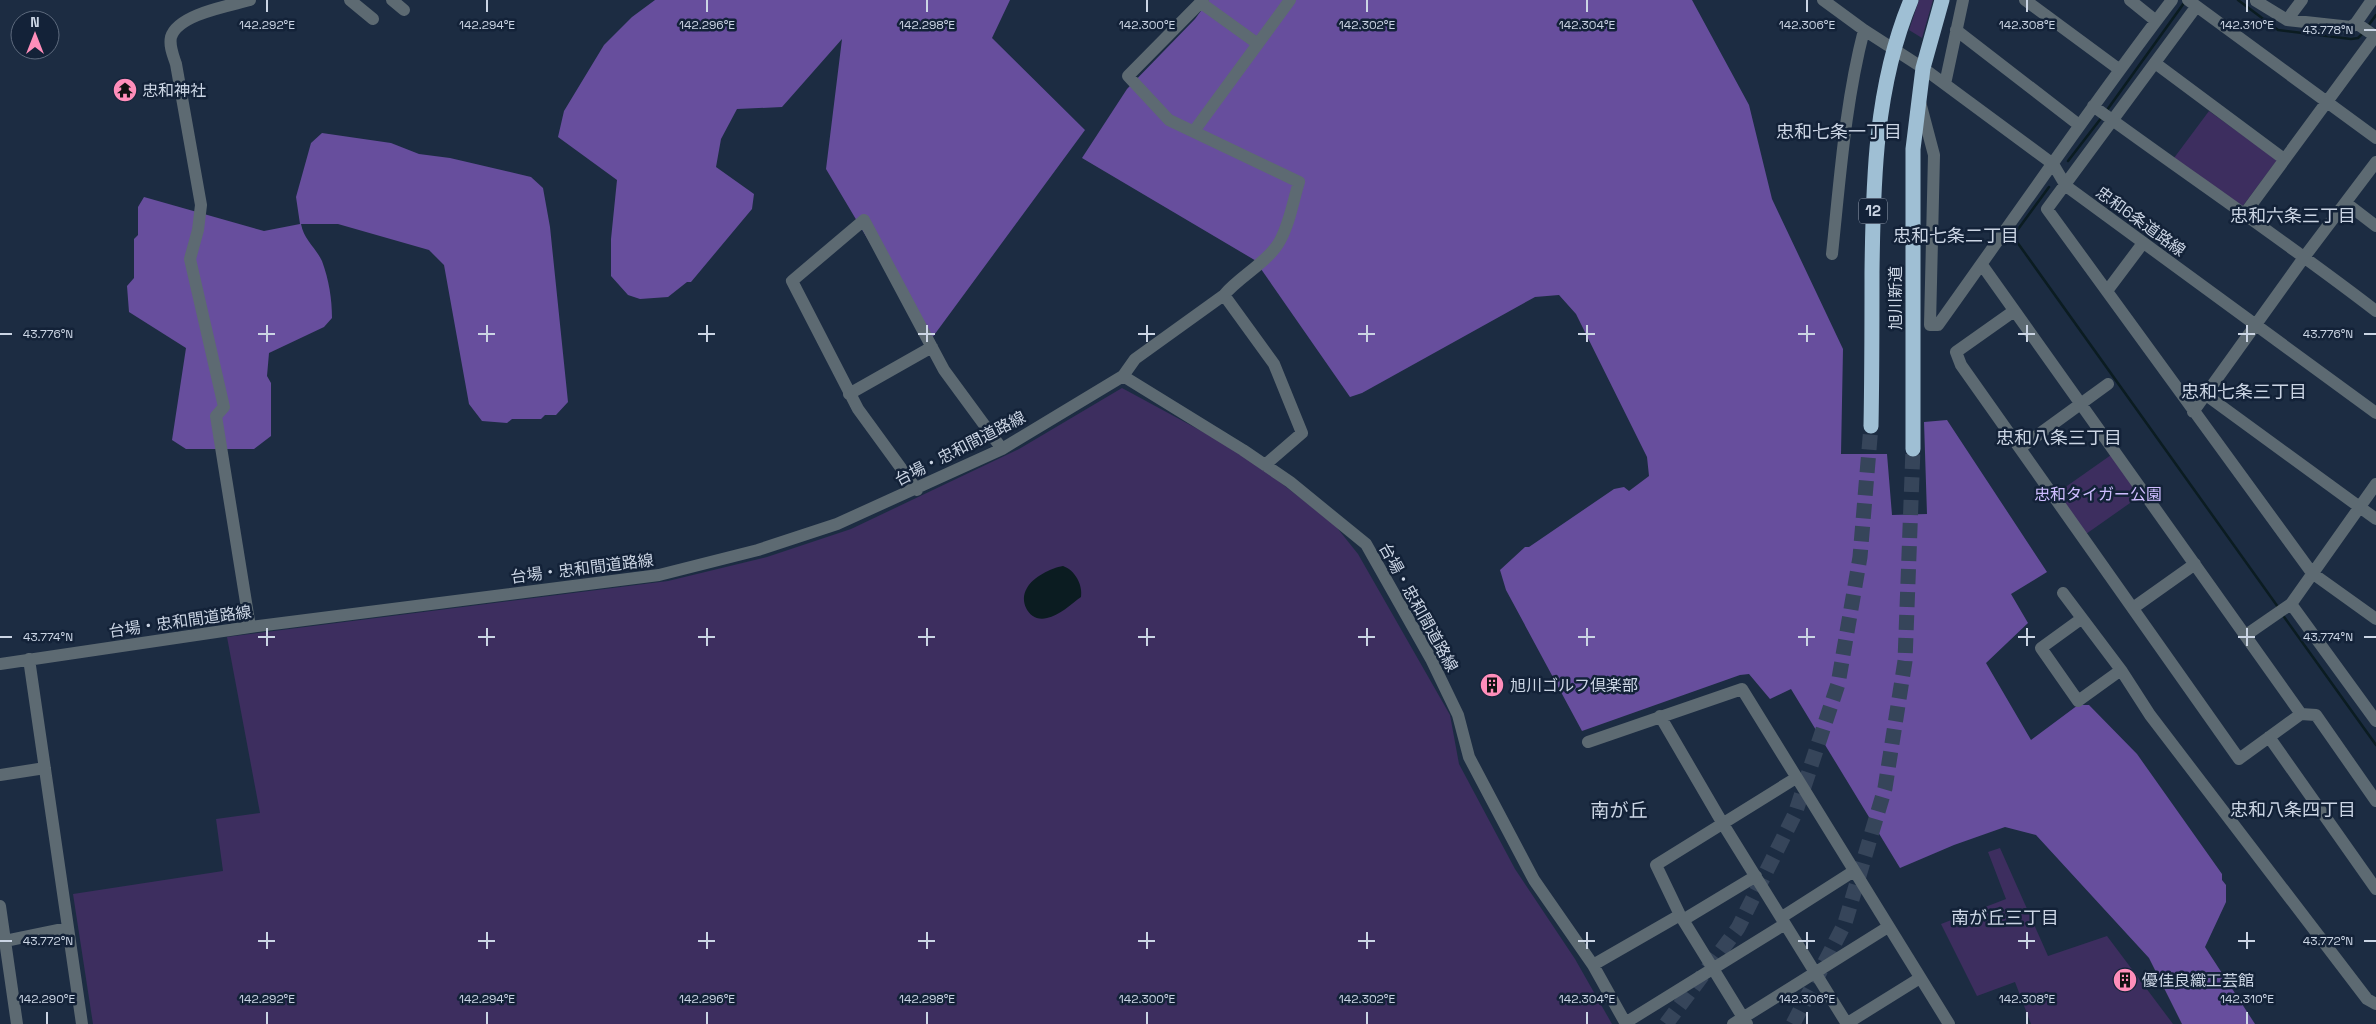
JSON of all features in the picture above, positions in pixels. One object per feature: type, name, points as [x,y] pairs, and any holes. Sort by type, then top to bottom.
[{"type":"highway","name":"旭川新道","points":[[1913,449],[1913,149],[1923,68],[1942,0]]},
{"type":"highway","name":"旭川新道","points":[[1871,426],[1874,178],[1880,117],[1894,49],[1908,2]]},
{"type":"street","points":[[250,0],[192,17],[180,24],[172,36],[170,46],[176,64],[201,205],[198,230],[190,259],[224,407],[216,416],[250,627]]},
{"type":"street","points":[[350,0],[373,19]]},
{"type":"street","points":[[392,0],[404,10]]},
{"type":"street","points":[[1194,131],[1290,0]]},
{"type":"street","name":"忠和6条道路線","points":[[1823,0],[1864,30],[1923,68],[2053,164],[2066,186],[2376,413]]},
{"type":"street","points":[[1945,84],[1963,0]]},
{"type":"street","points":[[2025,0],[2120,70]]},
{"type":"street","points":[[2130,0],[2156,21]]},
{"type":"street","points":[[2172,0],[2120,70],[2103,113],[2066,186],[2047,210],[2312,573],[2376,619]]},
{"type":"street","points":[[2287,20],[2302,0]]},
{"type":"street","points":[[2243,216],[2326,103],[2368,31],[2372,0]]},
{"type":"street","points":[[2256,1],[2287,20],[2351,27],[2368,31]]},
{"type":"street","points":[[1123,376],[1134,358],[1224,295],[1235,282],[1252,270],[1277,245],[1299,182],[1169,120],[1128,76],[1202,2],[1258,44]]},
{"type":"street","points":[[1919,100],[1934,154],[1930,325],[1938,325],[2079,125],[2103,113],[2155,63],[2191,3],[2376,138]]},
{"type":"street","points":[[1832,254],[1845,131],[1857,58],[1864,30]]},
{"type":"street","points":[[1956,30],[2079,125]]},
{"type":"street","points":[[2155,63],[2284,159]]},
{"type":"street","points":[[2103,113],[2243,216],[2304,256],[2376,311]]},
{"type":"street","points":[[2193,412],[2304,256],[2376,162]]},
{"type":"street","points":[[2346,203],[2376,226]]},
{"type":"street","points":[[917,490],[890,455],[849,394],[792,281],[864,220],[944,370],[1002,449]]},
{"type":"street","points":[[2107,291],[2143,243]]},
{"type":"street","points":[[1982,265],[2301,714]]},
{"type":"street","points":[[1224,295],[1274,364],[1302,433],[1265,465]]},
{"type":"street","points":[[2014,311],[1956,352],[1961,365],[2239,759],[2301,714],[2316,715],[2376,801]]},
{"type":"street","points":[[849,394],[932,348]]},
{"type":"street","name":"台場・忠和間道路線","points":[[0,664],[250,627],[659,575],[758,550],[837,524],[917,490],[1002,449],[1123,376],[1243,450],[1290,482],[1366,544],[1430,659],[1458,715],[1469,758],[1530,871],[1592,965],[1625,1023]]},
{"type":"street","points":[[2020,448],[2108,384]]},
{"type":"street","points":[[2206,395],[2376,519]]},
{"type":"street","points":[[2246,636],[2284,609],[2376,484]]},
{"type":"street","points":[[2134,608],[2195,564]]},
{"type":"street","points":[[2063,593],[2121,670],[2150,715],[2367,998],[2376,1004]]},
{"type":"street","points":[[2284,609],[2376,722]]},
{"type":"street","points":[[2081,619],[2041,648],[2078,701],[2121,670]]},
{"type":"street","points":[[29,659],[82,1024]]},
{"type":"street","points":[[1588,742],[1742,689],[1949,1024]]},
{"type":"street","points":[[1660,716],[1722,824],[1784,920],[1846,1024],[1920,978]]},
{"type":"street","points":[[2270,737],[2376,888]]},
{"type":"street","points":[[0,775],[45,768]]},
{"type":"street","points":[[1796,778],[1656,865],[1681,917],[1713,968],[1741,1022],[1815,972],[1888,927]]},
{"type":"street","points":[[1625,1023],[1713,968],[1854,872]]},
{"type":"street","points":[[1592,965],[1756,876]]},
{"type":"street","points":[[0,906],[17,1024]]},
{"type":"street","points":[[5,941],[68,928]]},
{"type":"green space","points":[[1919,0],[1933,0],[1922,38],[1909,30]]},
{"type":"green space","points":[[2209,111],[2277,160],[2242,207],[2174,158]]},
{"type":"green space","points":[[1122,388],[1242,453],[1334,524],[1358,554],[1450,715],[1459,764],[1515,869],[1575,959],[1612,1024],[93,1024],[73,894],[223,871],[216,819],[260,813],[227,637],[668,581],[767,557],[851,529],[1019,449]]},
{"type":"green space","name":"忠和タイガー公園","points":[[2111,455],[2140,496],[2086,534],[2057,493]]},
{"type":"green space","points":[[2000,848],[2048,956],[2107,936],[2173,1024],[2031,1024],[2015,982],[1977,996],[1941,924],[2006,899],[1988,852]]},
{"type":"shaded area","points":[[655,0],[1010,0],[992,38],[1085,130],[929,342],[826,169],[842,39],[782,107],[737,109],[721,139],[716,167],[754,194],[752,209],[691,282],[687,282],[668,297],[640,299],[628,295],[611,276],[611,239],[617,180],[558,137],[564,111],[604,45],[632,17]]},
{"type":"shaded area","points":[[1209,0],[1692,0],[1749,105],[1772,199],[1843,349],[1841,454],[1887,454],[1892,515],[1927,514],[1924,422],[1947,420],[2047,572],[2011,594],[2028,623],[1986,663],[2031,740],[2078,705],[2089,705],[2137,754],[2222,874],[2222,880],[2226,885],[2226,902],[2205,947],[2255,1024],[2182,1024],[2149,958],[2036,835],[2005,827],[1954,845],[1900,868],[1791,689],[1770,699],[1749,674],[1740,675],[1582,731],[1506,590],[1500,570],[1525,547],[1529,547],[1614,489],[1624,487],[1629,491],[1649,476],[1647,457],[1576,314],[1559,295],[1535,297],[1362,393],[1350,397],[1261,269],[1263,265],[1082,158],[1127,89],[1195,19]]},
{"type":"shaded area","points":[[322,133],[391,143],[419,154],[450,158],[531,177],[543,188],[550,227],[568,402],[556,415],[545,415],[541,419],[512,419],[507,423],[482,421],[469,404],[444,265],[429,250],[338,224],[301,224],[307,239],[322,261],[330,290],[332,318],[324,327],[269,353],[267,376],[271,383],[271,436],[254,449],[186,449],[172,440],[186,348],[129,312],[127,286],[134,278],[134,239],[138,235],[138,207],[144,197],[264,231],[300,224],[296,197],[311,143]]},
{"type":"shaded area","points":[[1063,566],[1077,578],[1081,588],[1081,597],[1056,615],[1041,619],[1035,617],[1027,610],[1025,605],[1024,599],[1027,588],[1033,580],[1053,569]]},
{"type":"waterway","points":[[2238,0],[2278,30],[2351,39],[2358,38],[2364,32]]},
{"type":"waterway","points":[[2107,110],[2184,3]]},
{"type":"waterway","points":[[2368,26],[2376,15]]},
{"type":"waterway","points":[[2068,161],[2102,117]]},
{"type":"waterway","points":[[2049,187],[2016,232],[2017,242],[2278,607]]},
{"type":"waterway","points":[[2282,614],[2376,745]]},
{"type":"tunnel","points":[[1666,1024],[1738,928],[1795,814],[1838,684],[1860,557],[1871,426]]},
{"type":"tunnel","points":[[1793,1024],[1845,923],[1885,788],[1905,661],[1913,449]]},
{"type":"place","name":"忠和神社","points":[[125,90]]},
{"type":"place","name":"旭川ゴルフ倶楽部","points":[[1492,685]]},
{"type":"place","name":"優佳良織工芸館","points":[[2125,980]]},
{"type":"district","name":"忠和七条一丁目","points":[[1839,132]]},
{"type":"district","name":"忠和六条三丁目","points":[[2293,216]]},
{"type":"district","name":"忠和七条二丁目","points":[[1956,236]]},
{"type":"district","name":"忠和七条三丁目","points":[[2244,392]]},
{"type":"district","name":"忠和八条三丁目","points":[[2059,438]]},
{"type":"district","name":"南が丘","points":[[1619,810]]},
{"type":"district","name":"忠和八条四丁目","points":[[2293,810]]},
{"type":"district","name":"南が丘三丁目","points":[[2005,918]]}]
